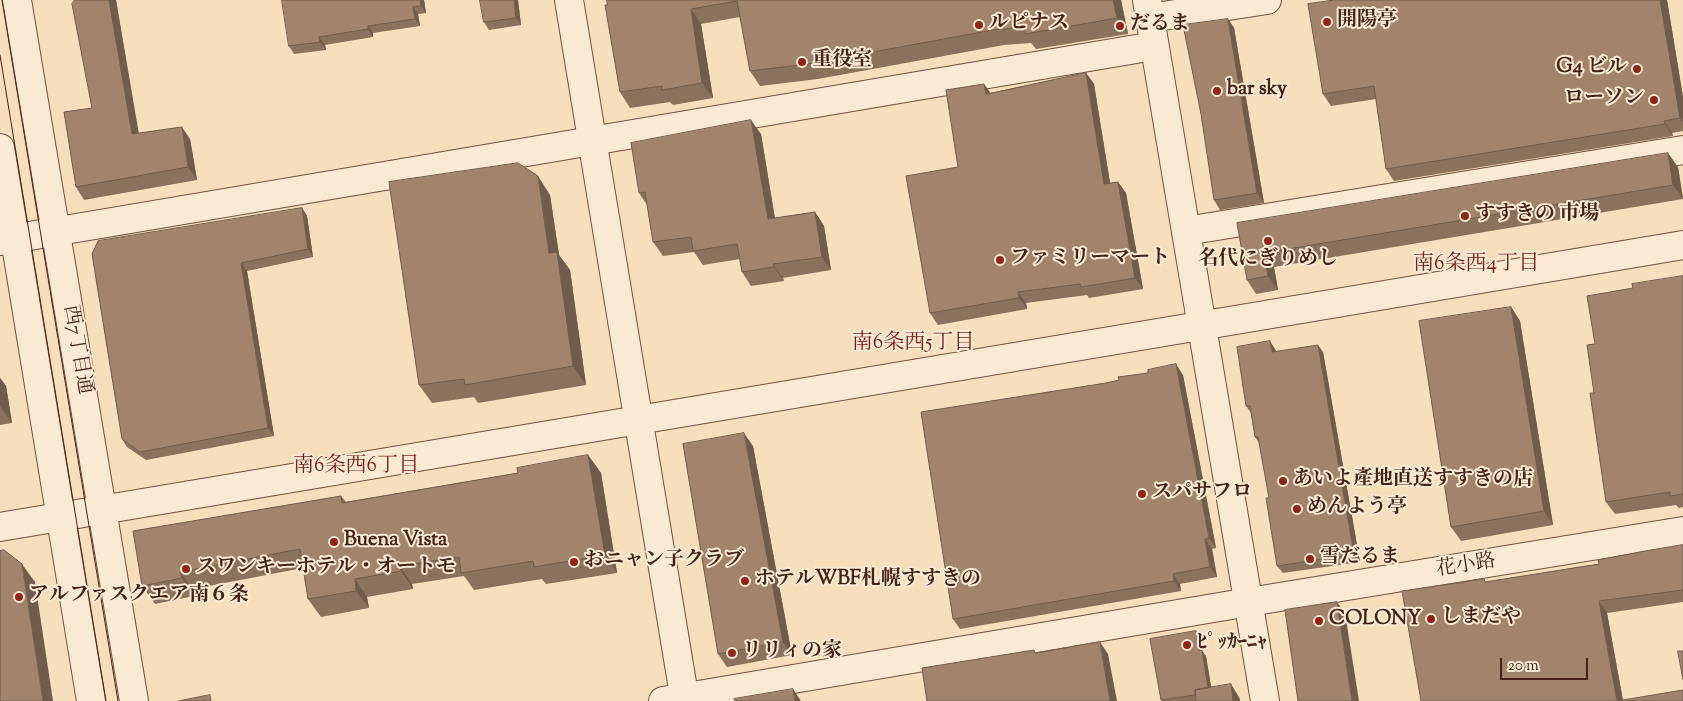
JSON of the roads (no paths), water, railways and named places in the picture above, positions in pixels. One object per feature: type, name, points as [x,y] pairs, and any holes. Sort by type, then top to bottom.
[{"type":"street","name":"西7丁目通","points":[[18,0],[134,701]]},
{"type":"street","points":[[569,0],[638,419],[677,700]]},
{"type":"street","points":[[1265,701],[1148,9],[1267,0]]},
{"type":"street","points":[[8,239],[1154,46]]},
{"type":"street","name":"西7丁目通","points":[[0,148],[8,239],[91,701]]},
{"type":"street","points":[[1186,231],[1683,150]]},
{"type":"street","points":[[0,527],[1683,245]]},
{"type":"street","name":"花小路","points":[[677,700],[1249,602],[1683,531]]},
{"type":"tram line","points":[[2,0],[118,701]]},
{"type":"tram line","points":[[0,55],[106,701]]},
{"type":"place","name":"開陽亭","points":[[1327,22]]},
{"type":"place","name":"ルピナス","points":[[979,25]]},
{"type":"place","name":"だるま","points":[[1120,26]]},
{"type":"place","name":"重役室","points":[[802,62]]},
{"type":"place","name":"G4 ビル","points":[[1637,69]]},
{"type":"place","name":"bar sky","points":[[1217,91]]},
{"type":"place","name":"ローソン","points":[[1654,100]]},
{"type":"place","name":"すすきの 市場","points":[[1465,216]]},
{"type":"place","name":"名代にぎりめし","points":[[1268,241]]},
{"type":"place","name":"ファミリーマート","points":[[1000,260]]},
{"type":"place","name":"あいよ產地直送すすきの店","points":[[1283,481]]},
{"type":"place","name":"スパサフロ","points":[[1142,494]]},
{"type":"place","name":"めんよう亭","points":[[1297,509]]},
{"type":"place","name":"Buena Vista","points":[[334,542]]},
{"type":"place","name":"雪だるま","points":[[1310,559]]},
{"type":"place","name":"おニャン子クラブ","points":[[574,562]]},
{"type":"place","name":"スワンキーホテル・オートモ","points":[[186,569]]},
{"type":"place","name":"ホテルWBF札幌すすきの","points":[[745,581]]},
{"type":"place","name":"アルファスクエア南６条","points":[[19,597]]},
{"type":"place","name":"しまだや","points":[[1431,619]]},
{"type":"place","name":"COLONY","points":[[1319,621]]},
{"type":"place","name":"ﾋﾟｯｶｰﾆｬ","points":[[1187,645]]},
{"type":"place","name":"リリィの家","points":[[732,653]]},
{"type":"district","name":"南6条西4丁目","points":[[1476,265]]},
{"type":"district","name":"南6条西5丁目","points":[[913,344]]},
{"type":"district","name":"南6条西6丁目","points":[[356,467]]}]
